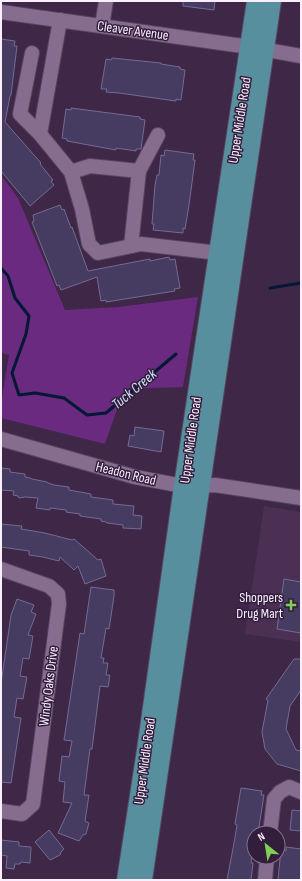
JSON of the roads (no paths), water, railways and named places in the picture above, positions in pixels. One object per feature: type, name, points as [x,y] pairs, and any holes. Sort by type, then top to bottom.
[{"type":"main road","name":"Upper Middle Road","points":[[143,880],[202,485],[257,48],[256,1]]},
{"type":"main road","name":"Upper Middle Road","points":[[126,880],[218,253],[257,48],[272,1]]},
{"type":"street","points":[[102,26],[106,1]]},
{"type":"street","name":"Cleaver Avenue","points":[[7,8],[60,20],[257,48],[301,56]]},
{"type":"street","points":[[40,134],[60,20]]},
{"type":"street","points":[[32,53],[20,114],[40,134],[71,172],[82,209],[89,244],[93,249],[98,253],[141,244],[218,253]]},
{"type":"street","points":[[131,246],[139,171],[158,135]]},
{"type":"street","points":[[71,172],[90,166],[139,171]]},
{"type":"street","name":"Headon Road","points":[[1,439],[134,477],[183,486],[215,485],[301,498]]},
{"type":"street","name":"Windy Oaks Drive","points":[[1,569],[49,586],[58,594],[59,604],[33,804],[22,814],[1,811]]},
{"type":"street","points":[[271,825],[274,799],[280,792],[289,787],[301,792]]},
{"type":"street","points":[[265,880],[267,865]]},
{"type":"waterway","name":"Tuck Creek","points":[[1,268],[8,276],[15,298],[29,316],[26,334],[12,373],[19,395],[35,393],[64,398],[87,415],[106,413],[176,354]]},
{"type":"waterway","name":"Tuck Creek","points":[[270,288],[301,283]]},
{"type":"place","name":"Shoppers Drug Mart","points":[[291,605]]}]
